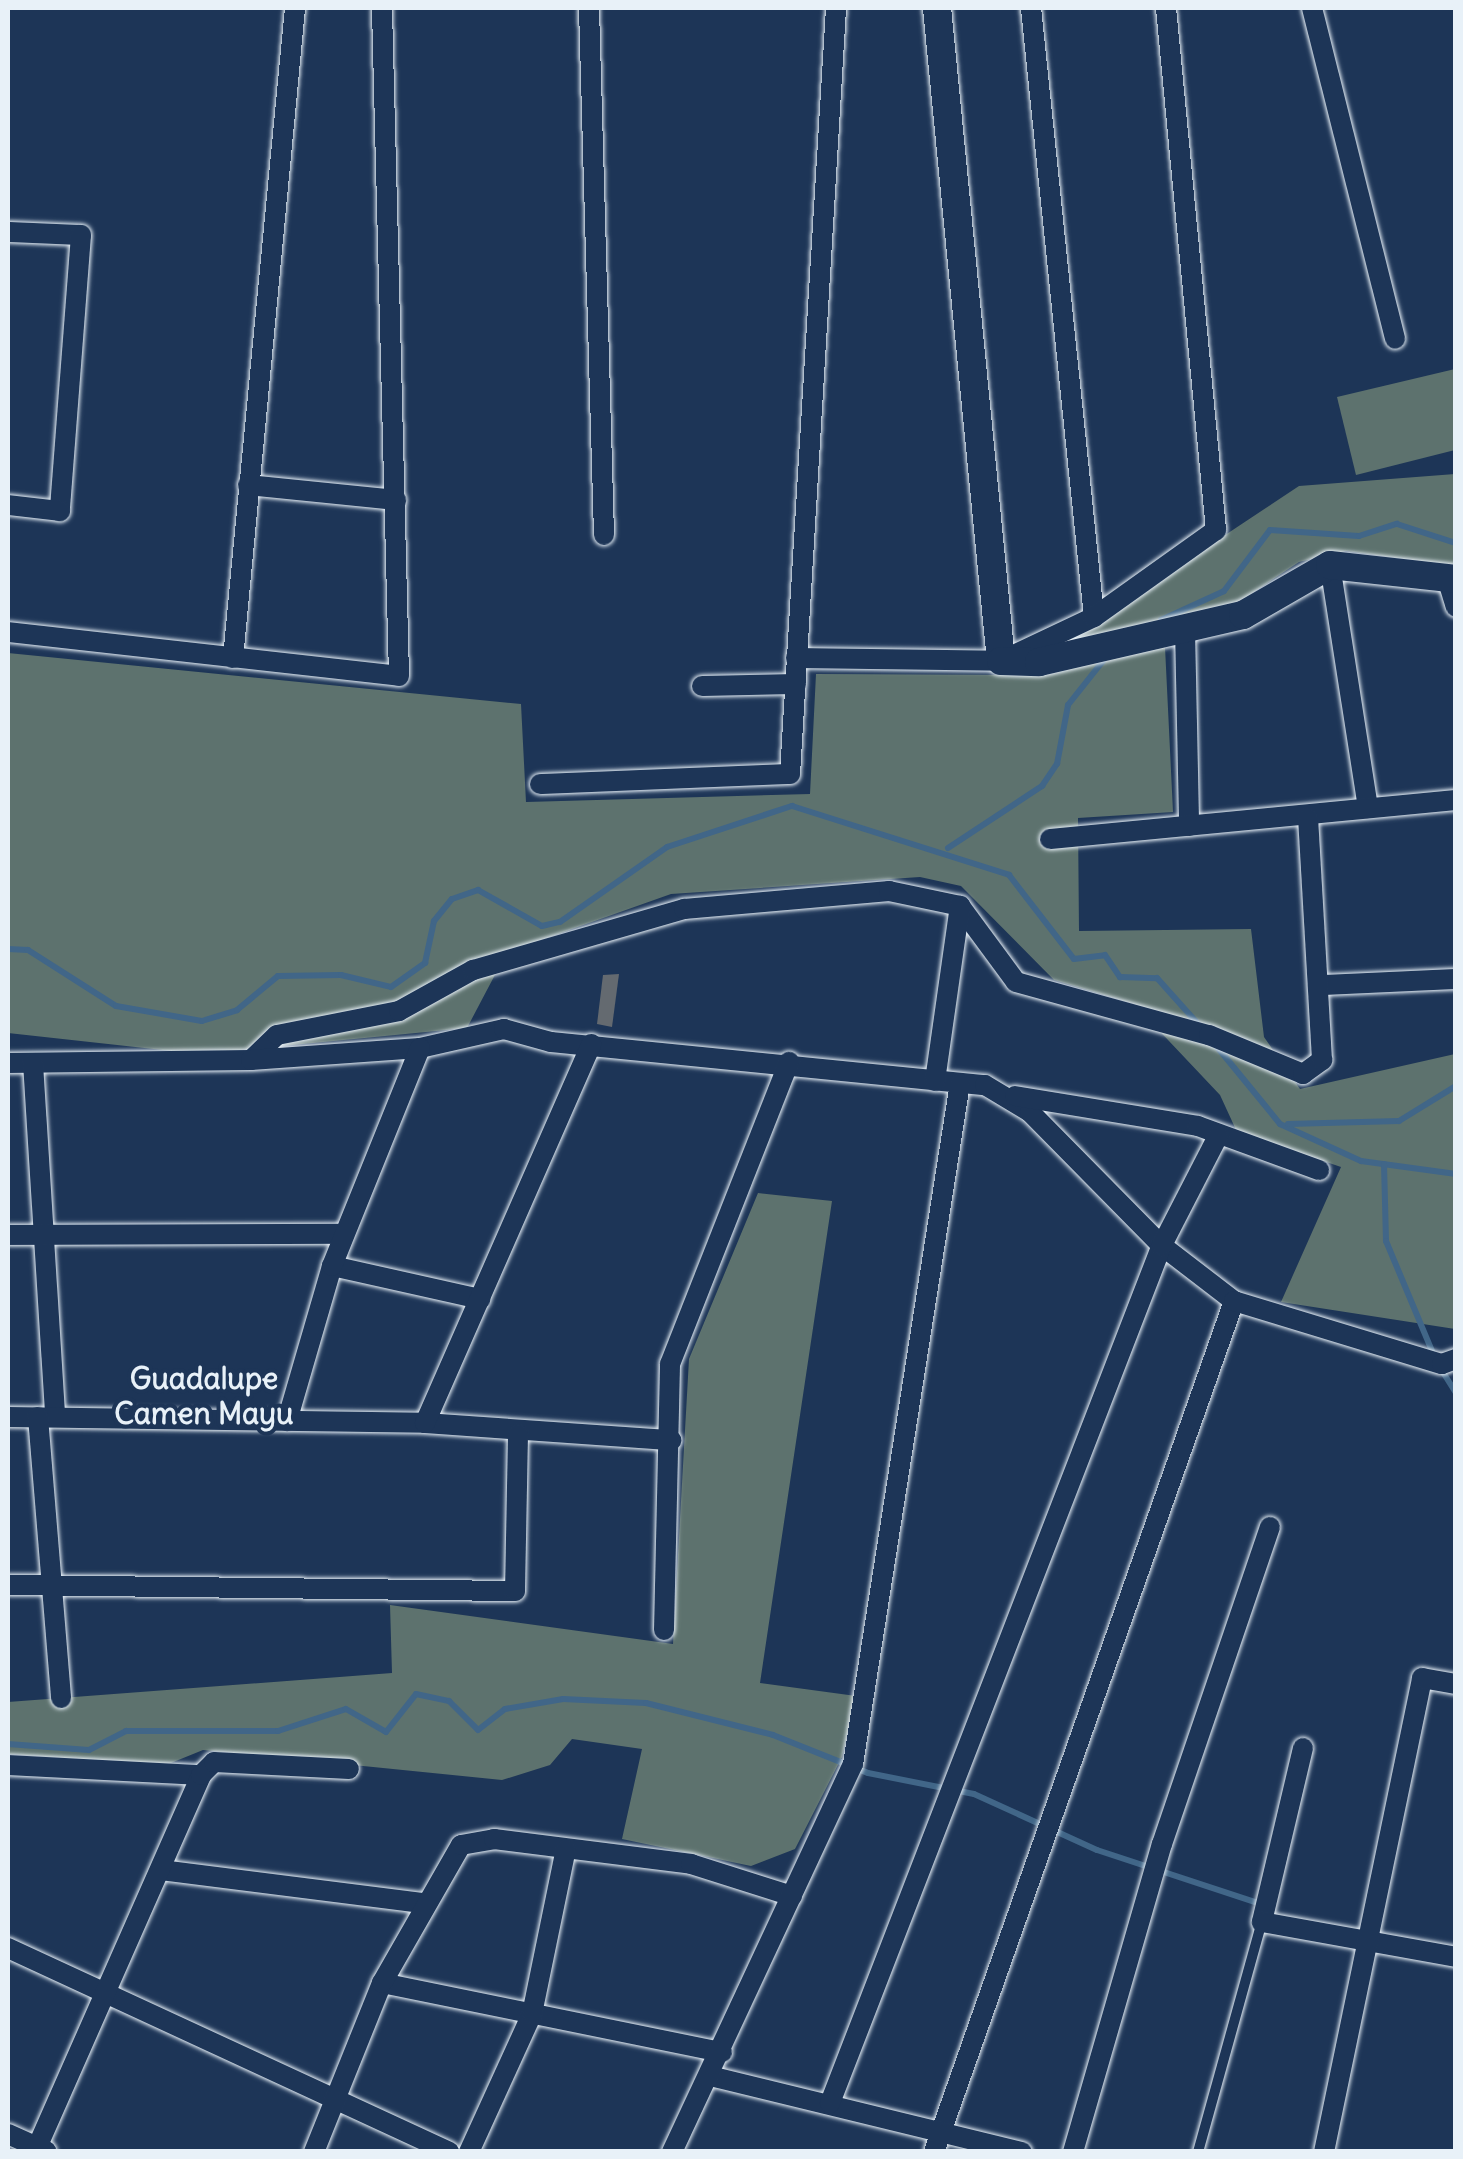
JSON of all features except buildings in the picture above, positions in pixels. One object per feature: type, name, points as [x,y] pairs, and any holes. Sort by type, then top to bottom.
[{"type":"street","points":[[233,658],[295,8]]},
{"type":"street","points":[[8,632],[399,676],[382,8]]},
{"type":"street","points":[[589,8],[604,535]]},
{"type":"street","points":[[540,784],[790,774],[836,8]]},
{"type":"street","points":[[938,8],[1001,661]]},
{"type":"street","points":[[1031,8],[1094,617]]},
{"type":"street","points":[[1001,661],[1094,617],[1216,530],[1166,8]]},
{"type":"street","points":[[1312,8],[1395,339]]},
{"type":"street","points":[[8,232],[81,235],[60,512],[8,505]]},
{"type":"street","points":[[248,485],[396,500]]},
{"type":"street","points":[[796,658],[1001,661],[1185,629],[1243,615],[1330,565],[1451,578],[1456,608]]},
{"type":"street","points":[[1330,565],[1368,808]]},
{"type":"street","points":[[1185,629],[1188,826]]},
{"type":"street","points":[[702,686],[796,684]]},
{"type":"street","points":[[1050,839],[1308,818],[1456,800]]},
{"type":"street","points":[[251,1060],[277,1036],[400,1011],[473,970],[684,909],[889,891],[960,906],[1016,982],[1209,1035],[1303,1074],[1322,1060],[1323,985],[1308,818]]},
{"type":"street","points":[[935,1081],[960,906]]},
{"type":"street","points":[[1323,985],[1456,980]]},
{"type":"street","points":[[8,1062],[251,1060],[420,1048],[504,1029],[591,1044],[960,1083],[1218,1136],[1319,1170]]},
{"type":"street","points":[[425,1423],[591,1044]]},
{"type":"street","points":[[287,1421],[332,1266],[420,1048]]},
{"type":"street","points":[[33,1062],[52,1585],[61,1698]]},
{"type":"street","points":[[664,1630],[670,1364],[789,1062]]},
{"type":"street","points":[[672,2152],[722,2052],[853,1764],[960,1083]]},
{"type":"street","points":[[1008,1095],[1162,1246],[1234,1302],[1442,1364],[1456,1359]]},
{"type":"street","points":[[830,2103],[1162,1246],[1218,1136]]},
{"type":"street","points":[[8,1235],[344,1234]]},
{"type":"street","points":[[332,1266],[480,1298]]},
{"type":"street","points":[[938,2142],[1234,1302]]},
{"type":"street","points":[[8,1417],[425,1423],[518,1434],[671,1440]]},
{"type":"street","points":[[8,1584],[514,1591],[518,1434]]},
{"type":"street","points":[[1073,2152],[1162,1844],[1270,1527]]},
{"type":"street","points":[[1324,2152],[1422,1678],[1456,1684]]},
{"type":"street","points":[[1303,1748],[1262,1922],[1367,1937],[1456,1957]]},
{"type":"street","points":[[8,2134],[40,2150],[201,1775],[214,1762],[348,1769]]},
{"type":"street","points":[[8,1765],[201,1775]]},
{"type":"street","points":[[314,2152],[382,1983],[422,1903],[461,1846],[478,1839],[691,1864],[792,1896]]},
{"type":"street","points":[[469,2152],[532,2014],[566,1849]]},
{"type":"street","points":[[161,1870],[422,1903]]},
{"type":"street","points":[[8,1948],[339,2096],[449,2152]]},
{"type":"street","points":[[382,1983],[722,2052]]},
{"type":"street","points":[[710,2076],[830,2103],[938,2142],[1022,2152]]},
{"type":"lane","points":[[1198,2152],[1262,1922]]},
{"type":"green space","points":[[1455,369],[1455,450],[1356,475],[1337,397]]},
{"type":"green space","points":[[1455,474],[1455,566],[1346,551],[1299,562],[1233,606],[1058,646],[1299,486]]},
{"type":"green space","points":[[1165,647],[1173,812],[1078,818],[1079,931],[1251,929],[1264,1037],[1300,1089],[1455,1054],[1455,1329],[1281,1302],[1341,1167],[1237,1132],[1220,1095],[1134,1004],[1054,980],[961,886],[920,877],[671,894],[507,952],[467,1028],[199,1054],[8,1033],[8,653],[521,704],[526,802],[810,794],[816,674],[1039,675]]},
{"type":"green space","points":[[758,1193],[832,1201],[760,1683],[856,1696],[842,1757],[795,1849],[751,1866],[622,1839],[642,1749],[572,1739],[550,1765],[502,1780],[203,1750],[166,1765],[8,1754],[8,1702],[392,1673],[390,1605],[673,1644],[689,1359]]},
{"type":"waterway","points":[[1161,620],[1224,591],[1270,530],[1359,536],[1397,524],[1456,543]]},
{"type":"waterway","points":[[948,848],[1042,786],[1057,764],[1068,705],[1107,656]]},
{"type":"waterway","points":[[8,949],[28,950],[116,1006],[202,1021],[237,1010],[278,976],[341,975],[391,987],[425,963],[434,921],[452,899],[478,890],[542,926],[560,922],[667,847],[792,806],[1009,875],[1074,959],[1105,955],[1120,977],[1157,978],[1199,1025]]},
{"type":"waterway","points":[[1213,1042],[1280,1124],[1361,1161],[1456,1174]]},
{"type":"waterway","points":[[1288,1124],[1399,1121],[1456,1086]]},
{"type":"waterway","points":[[1384,1164],[1386,1241],[1435,1358]]},
{"type":"waterway","points":[[1441,1369],[1456,1393]]},
{"type":"waterway","points":[[8,1744],[89,1750],[126,1731],[278,1731],[346,1709],[386,1732],[416,1694],[449,1701],[478,1730],[505,1709],[563,1699],[646,1703],[773,1735],[868,1773],[974,1794],[1097,1850],[1258,1903]]},
{"type":"district","name":"Guadalupe Camen Mayu","points":[[204,1395]]}]
